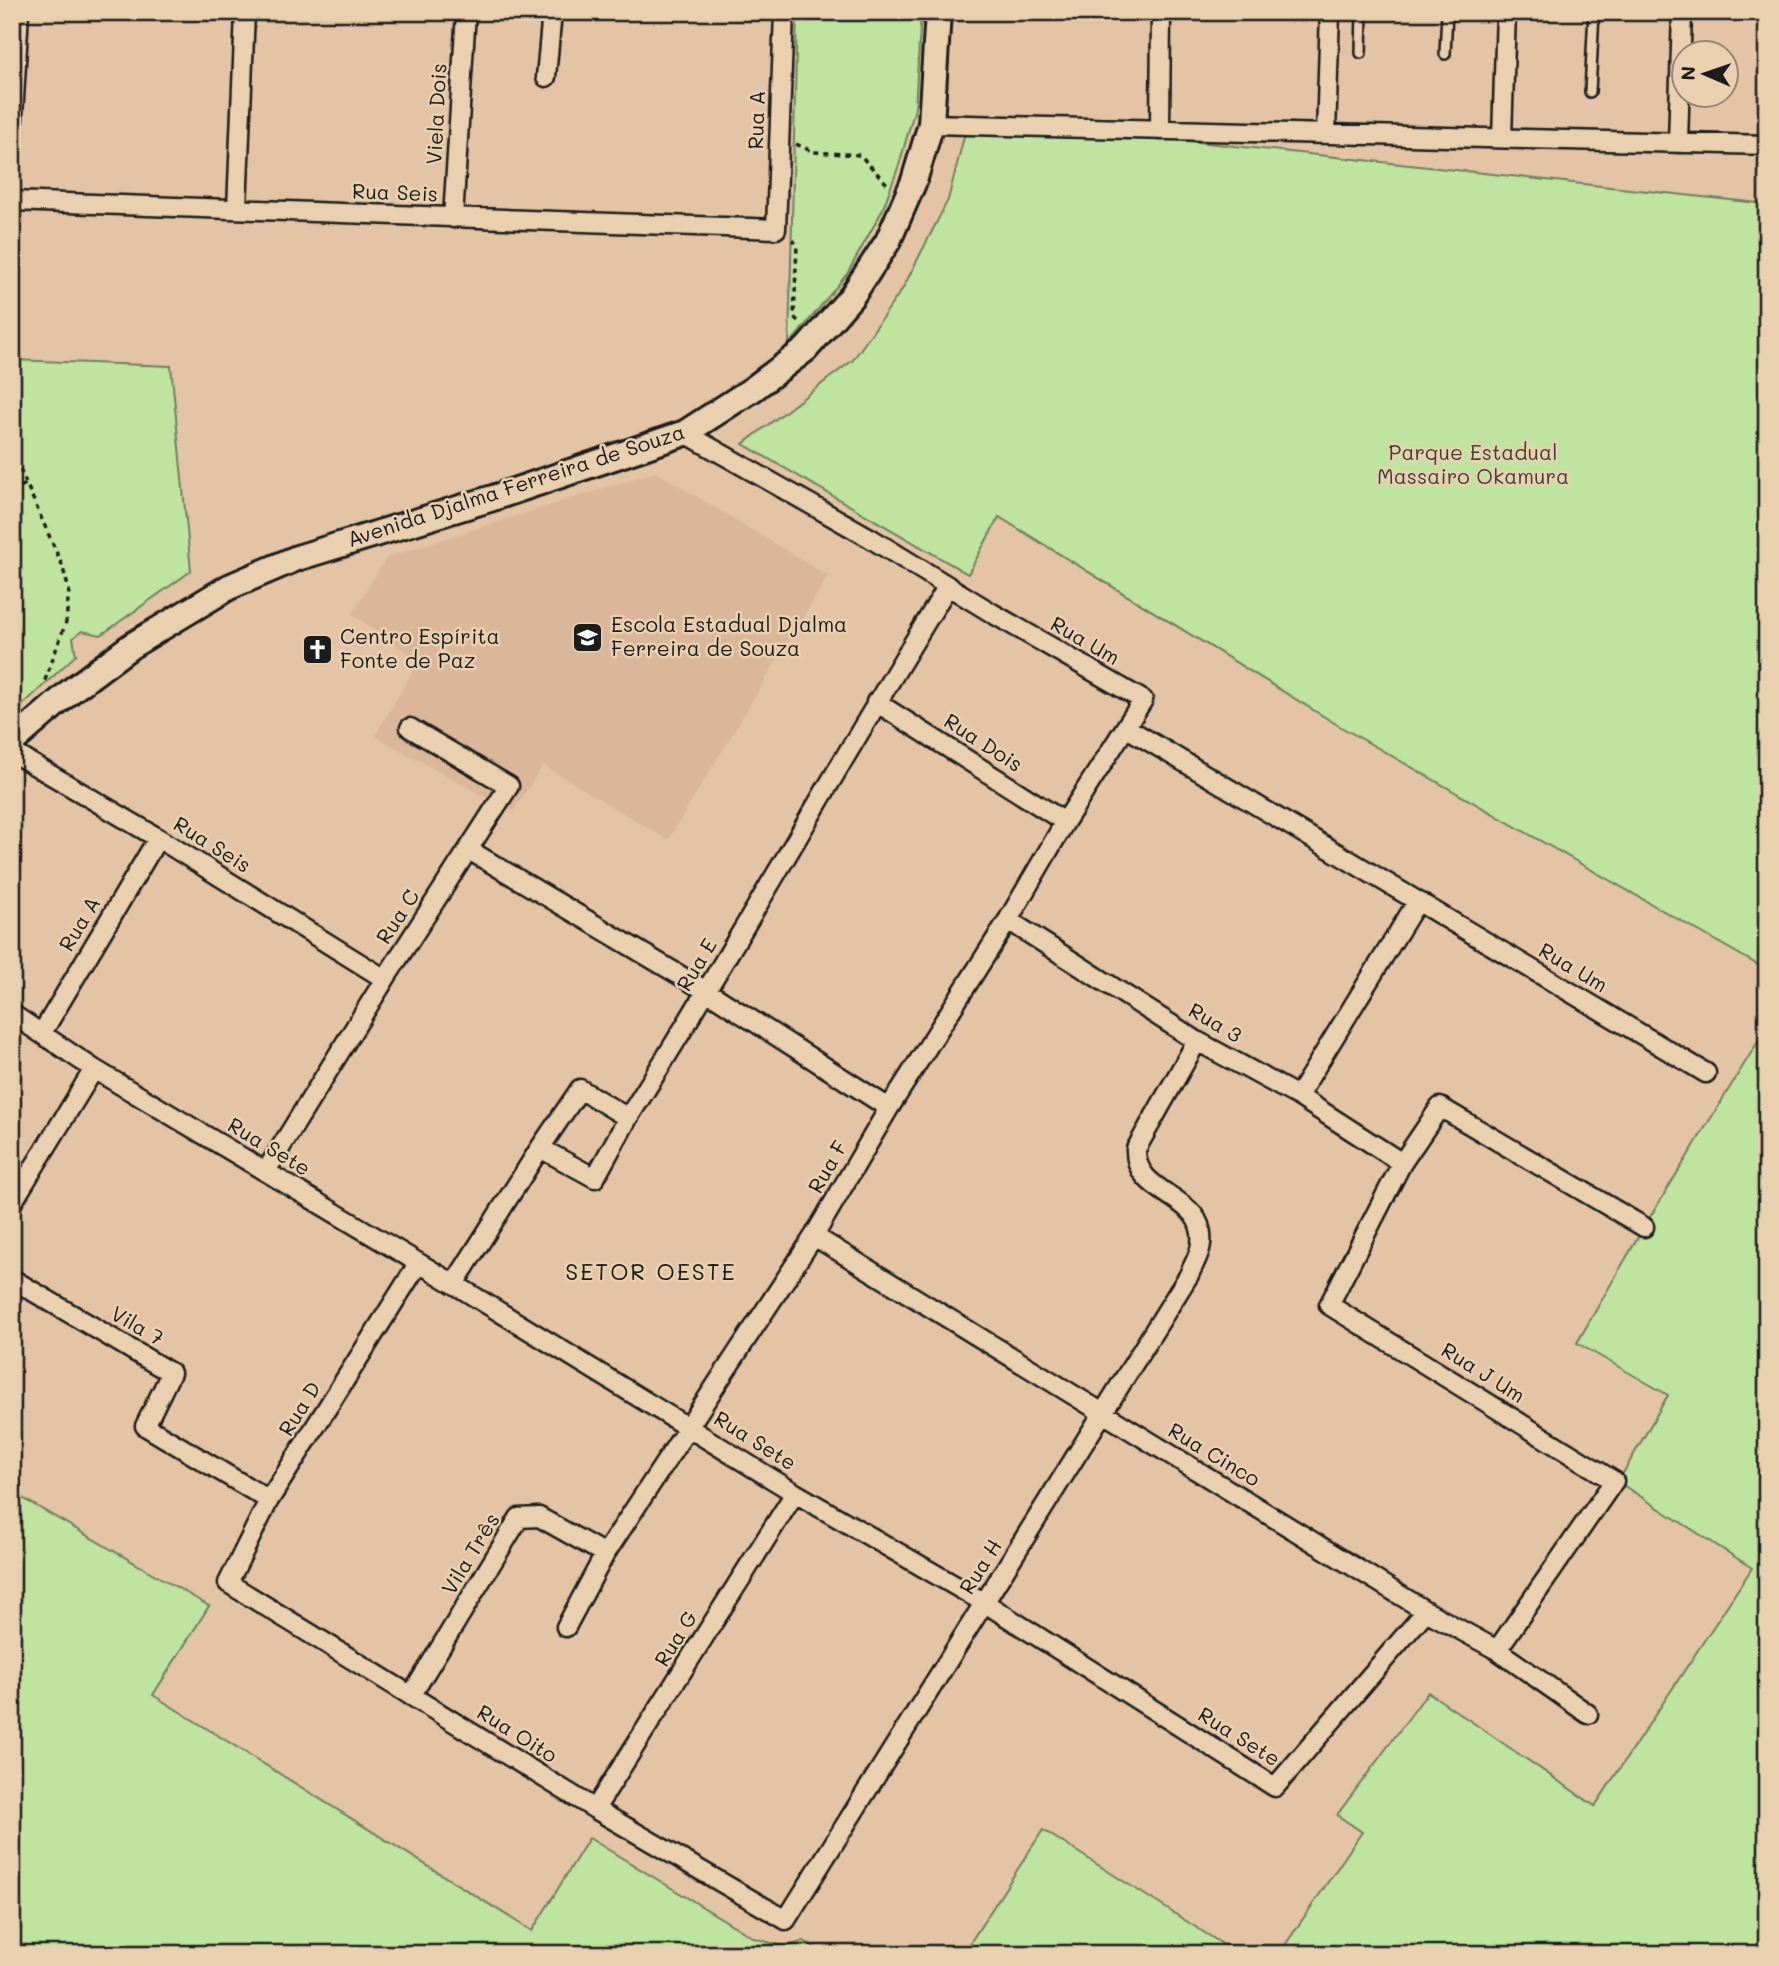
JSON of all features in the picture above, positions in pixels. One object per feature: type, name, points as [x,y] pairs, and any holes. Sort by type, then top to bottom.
[{"type":"main road","name":"Avenida Djalma Ferreira de Souza","points":[[12,742],[72,690],[131,646],[196,605],[262,571],[493,498],[685,433],[753,389],[806,349],[852,296],[888,242],[914,181],[931,124],[938,12]]},
{"type":"street","points":[[12,133],[19,12]]},
{"type":"street","points":[[237,209],[245,12]]},
{"type":"street","name":"Viela Dois","points":[[453,218],[466,12]]},
{"type":"street","points":[[546,77],[552,12]]},
{"type":"street","name":"Rua A","points":[[776,229],[784,12]]},
{"type":"street","points":[[1160,130],[1161,12]]},
{"type":"street","points":[[1326,134],[1330,12]]},
{"type":"street","points":[[1502,138],[1506,12]]},
{"type":"street","points":[[1678,143],[1682,12]]},
{"type":"street","points":[[931,124],[1767,145]]},
{"type":"street","name":"Rua Seis","points":[[12,201],[776,229]]},
{"type":"street","name":"Rua Um","points":[[685,433],[870,538],[1143,701],[1126,728],[1706,1073]]},
{"type":"street","name":"Rua E","points":[[540,1148],[595,1178],[628,1118],[708,992],[876,702],[948,586]]},
{"type":"street","name":"Rua Dois","points":[[876,702],[1065,822]]},
{"type":"street","name":"Rua C","points":[[266,1171],[509,786],[410,728]]},
{"type":"street","name":"Rua F","points":[[566,1627],[605,1555],[814,1236],[889,1108],[1126,728]]},
{"type":"street","name":"Rua Seis","points":[[12,752],[158,838],[385,979]]},
{"type":"street","name":"Rua A","points":[[42,1032],[158,838]]},
{"type":"street","points":[[469,850],[708,992],[889,1108]]},
{"type":"street","points":[[1298,1096],[1417,902]]},
{"type":"street","name":"Rua 3","points":[[1008,920],[1197,1041],[1298,1096],[1402,1163]]},
{"type":"street","name":"Rua Sete","points":[[12,1014],[94,1069],[690,1426],[795,1493],[985,1603],[1275,1787],[1426,1611]]},
{"type":"street","name":"Rua H","points":[[786,1920],[1189,1275],[1199,1253],[1201,1232],[1187,1209],[1145,1178],[1139,1170],[1136,1156],[1139,1140],[1197,1041]]},
{"type":"street","points":[[12,1203],[94,1069]]},
{"type":"street","points":[[454,1284],[580,1089],[628,1118]]},
{"type":"street","points":[[1402,1163],[1440,1107],[1644,1227]]},
{"type":"street","name":"Rua J Um","points":[[1402,1163],[1329,1304],[1614,1481],[1497,1650]]},
{"type":"street","name":"Rua Cinco","points":[[814,1236],[1426,1611],[1497,1650],[1588,1714]]},
{"type":"street","name":"Rua D","points":[[228,1583],[269,1500],[418,1264]]},
{"type":"street","name":"Vila 7","points":[[12,1279],[171,1373],[145,1426],[269,1500]]},
{"type":"street","name":"Rua G","points":[[595,1809],[795,1493]]},
{"type":"street","name":"Vila Três","points":[[411,1696],[519,1518],[539,1517],[605,1555]]},
{"type":"street","name":"Rua Oito","points":[[228,1583],[595,1809],[786,1920]]},
{"type":"lane","points":[[1361,53],[1362,12]]},
{"type":"lane","points":[[1446,54],[1447,12]]},
{"type":"lane","points":[[1590,92],[1594,12]]},
{"type":"path","points":[[779,135],[814,152],[860,155],[905,202]]},
{"type":"path","points":[[776,229],[797,244],[794,317],[816,338]]},
{"type":"path","points":[[12,452],[62,565],[69,590],[66,622],[42,690]]},
{"type":"path","points":[[12,491],[26,484]]},
{"type":"shaded area","name":"Escola Estadual Djalma Ferreira de Souza","points":[[656,472],[828,576],[668,840],[543,765],[513,812],[375,736],[419,661],[352,614],[387,557]]},
{"type":"green space","points":[[797,12],[921,12],[915,108],[899,165],[882,211],[847,274],[789,345]]},
{"type":"green space","name":"Parque Estadual Massairo Okamura","points":[[969,117],[1767,204],[1767,970],[1341,727],[999,517],[968,574],[743,444],[853,360],[903,288],[948,200]]},
{"type":"green space","points":[[12,360],[171,366],[191,571],[101,635],[82,631],[73,638],[76,655],[12,715]]},
{"type":"green space","points":[[1767,1027],[1767,1954],[1279,1954],[1362,1832],[1337,1815],[1428,1692],[1595,1806],[1752,1568],[1618,1482],[1668,1395],[1577,1343],[1644,1227]]},
{"type":"green space","points":[[12,1492],[209,1606],[153,1695],[532,1931],[589,1838],[754,1938],[785,1947],[804,1941],[824,1954],[12,1954]]},
{"type":"green space","points":[[1043,1830],[1238,1954],[963,1954]]},
{"type":"place","name":"Escola Estadual Djalma Ferreira de Souza","points":[[588,637]]},
{"type":"place","name":"Centro Espírita Fonte de Paz","points":[[317,649]]},
{"type":"district","name":"SETOR OESTE","points":[[651,1272]]}]
